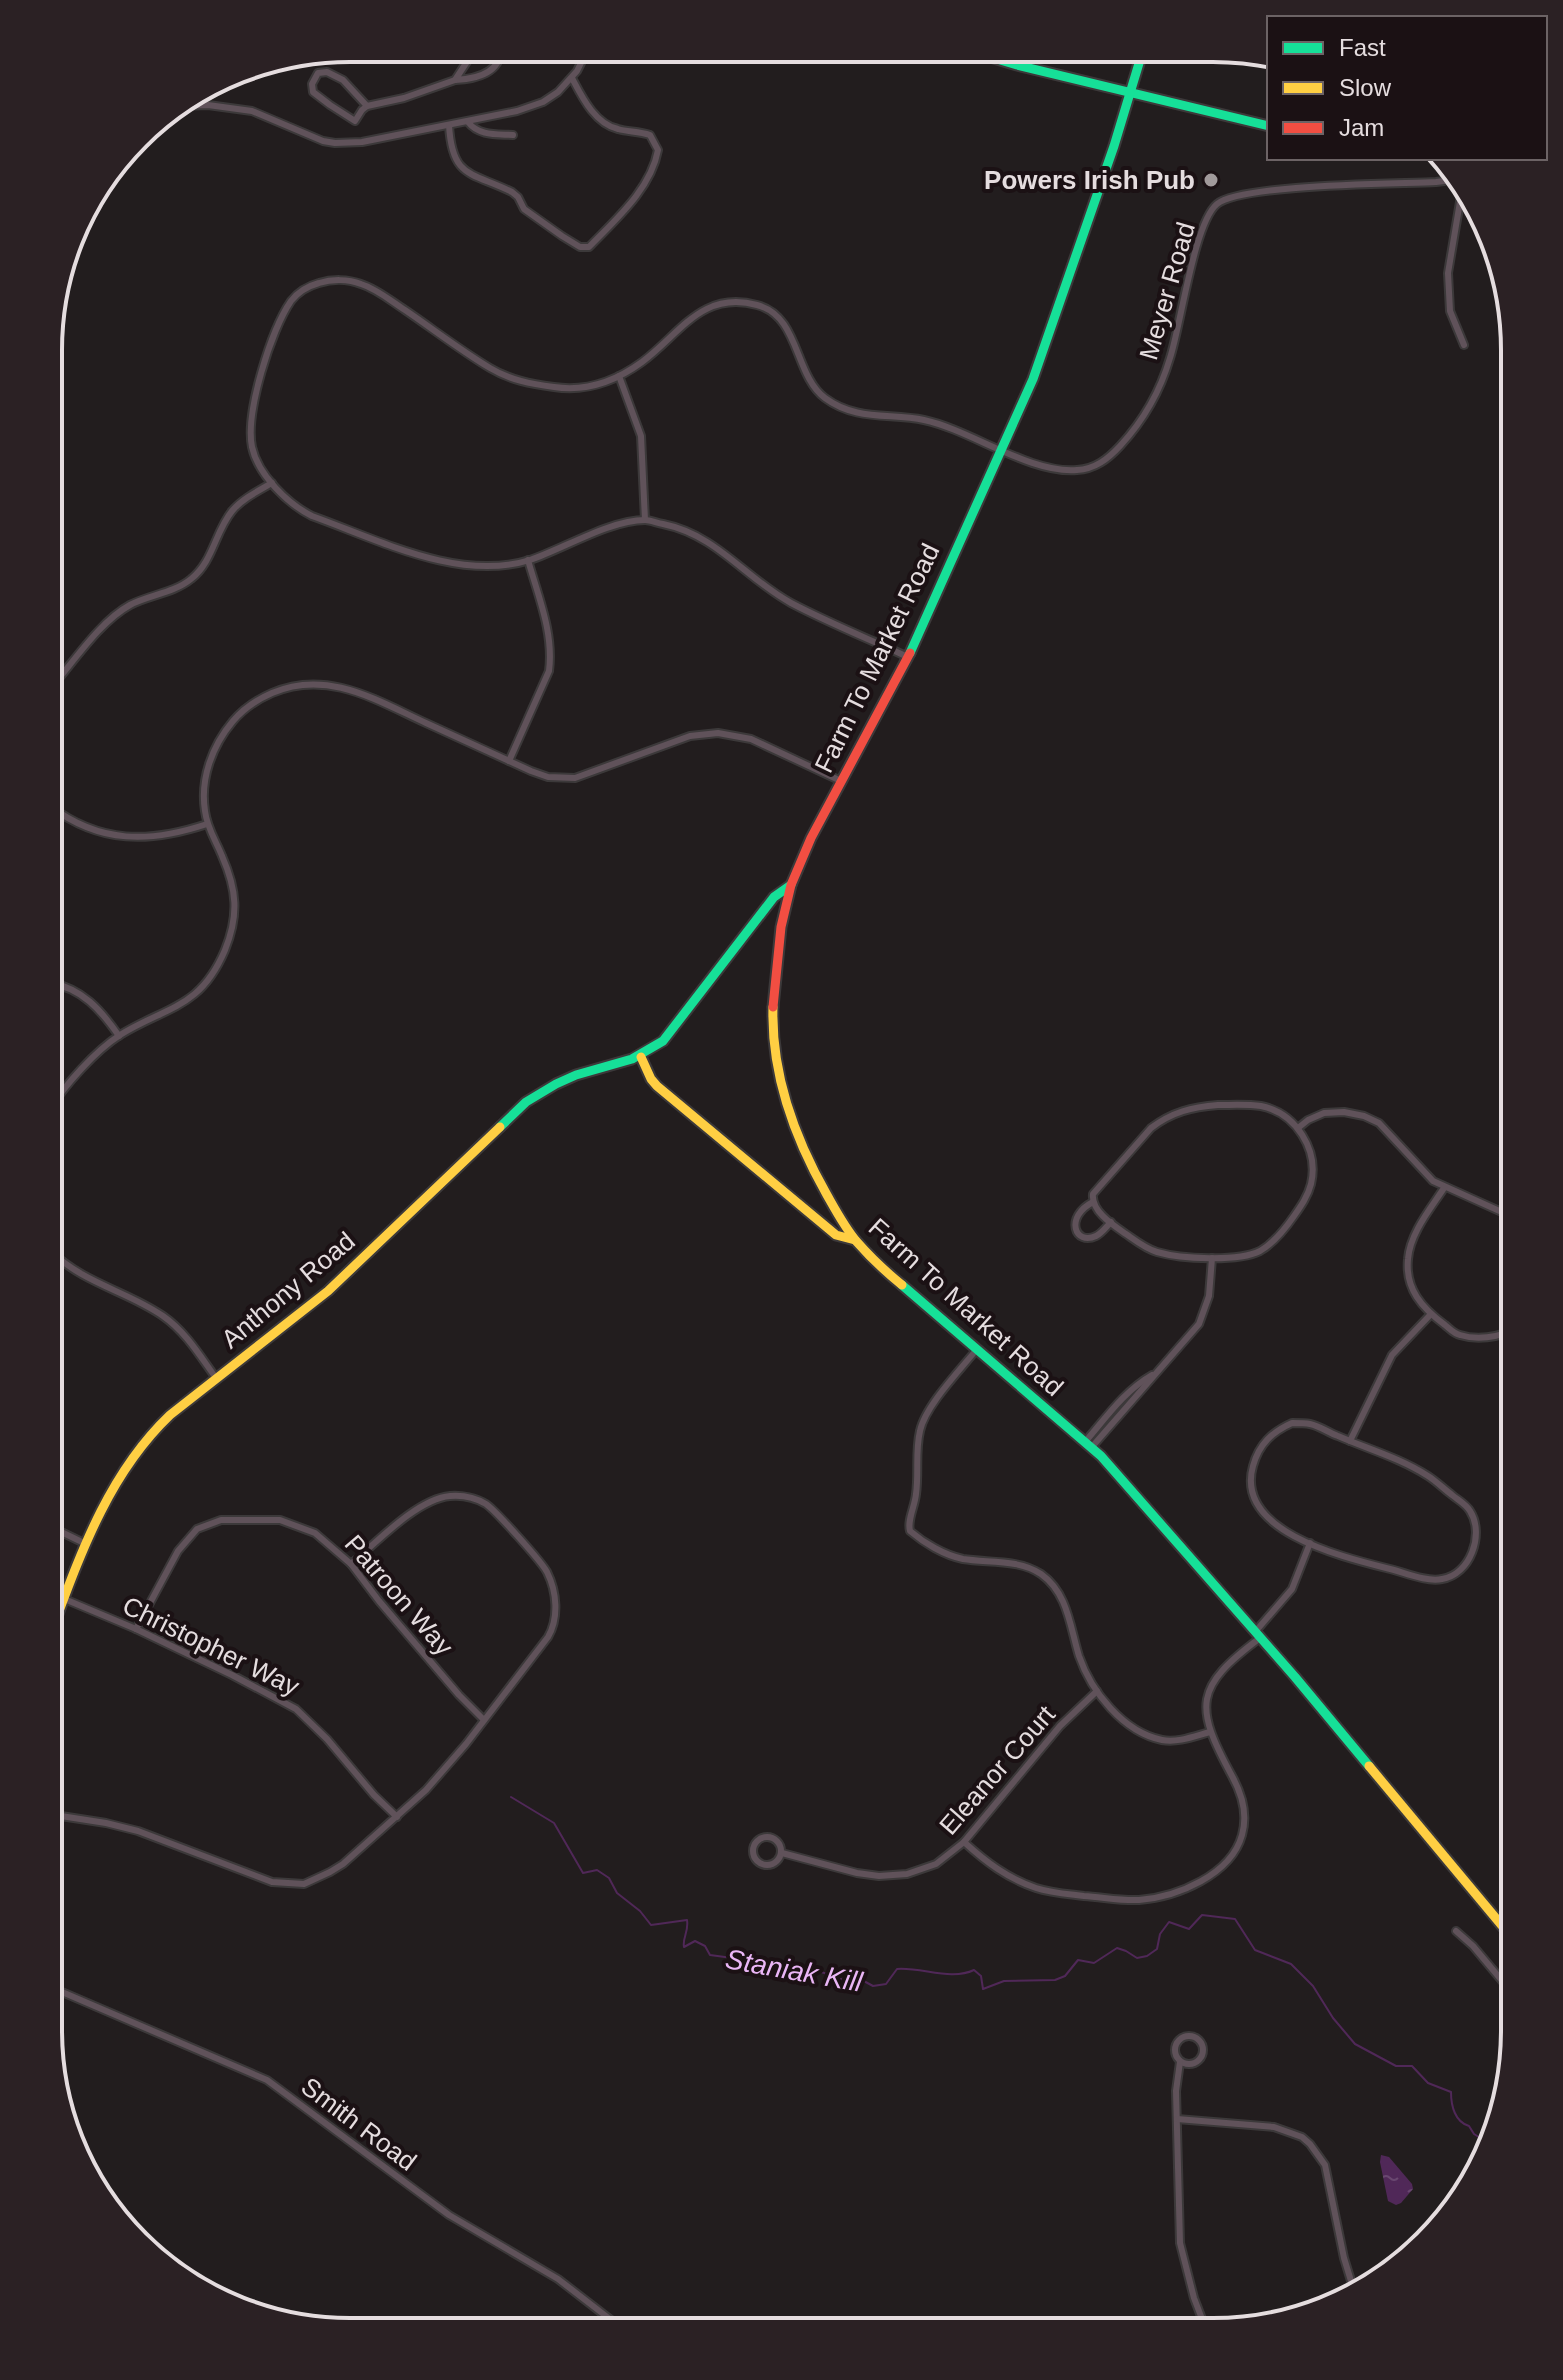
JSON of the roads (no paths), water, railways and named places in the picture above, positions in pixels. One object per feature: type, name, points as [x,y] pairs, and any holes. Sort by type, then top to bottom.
[{"type":"street","points":[[455,80],[467,62]]},
{"type":"street","points":[[367,106],[336,76],[327,72],[318,73],[313,92],[355,121],[367,106],[404,98],[455,80],[473,79],[494,68],[497,62]]},
{"type":"street","points":[[199,105],[252,111],[323,141],[362,142],[504,115],[543,102],[572,78],[581,62]]},
{"type":"street","points":[[1007,62],[1267,126]]},
{"type":"street","name":"Farm To Market Road","points":[[1139,62],[1061,303],[1033,379],[908,657],[811,838],[791,885],[781,927],[774,991],[773,1022],[779,1074],[806,1158],[855,1240],[884,1270],[1088,1445],[1316,1702],[1501,1924]]},
{"type":"street","points":[[449,125],[455,159],[460,167],[470,175],[512,192],[524,209],[580,247],[589,247],[640,189],[653,167],[658,150],[650,135],[614,129],[603,123],[572,78]]},
{"type":"street","points":[[468,122],[486,133],[513,135]]},
{"type":"street","name":"Meyer Road","points":[[645,520],[610,528],[506,566],[468,567],[438,561],[297,508],[272,483],[252,447],[254,399],[271,344],[292,300],[300,291],[314,284],[337,280],[362,284],[384,295],[511,379],[580,389],[619,376],[644,361],[686,321],[702,311],[728,301],[754,304],[768,308],[784,324],[821,395],[832,403],[872,416],[928,421],[1052,469],[1081,470],[1095,467],[1112,454],[1133,432],[1160,388],[1171,357],[1200,233],[1215,205],[1230,198],[1269,190],[1445,180]]},
{"type":"street","points":[[1460,203],[1448,273],[1450,311],[1464,345]]},
{"type":"street","points":[[619,376],[641,436],[645,520],[689,531],[717,547],[789,602],[908,657]]},
{"type":"street","points":[[62,676],[118,613],[133,603],[181,586],[192,578],[212,551],[231,512],[245,499],[272,483]]},
{"type":"street","points":[[509,761],[549,671],[550,639],[528,560]]},
{"type":"street","points":[[62,1094],[84,1067],[119,1036],[191,998],[207,981],[226,948],[234,913],[235,891],[207,824],[206,773],[223,732],[241,712],[255,701],[287,687],[322,683],[357,691],[548,777],[575,778],[690,736],[718,733],[751,739],[841,781]]},
{"type":"street","points":[[62,814],[103,834],[148,838],[207,824]]},
{"type":"street","name":"Anthony Road","points":[[62,1598],[84,1543],[128,1462],[170,1415],[328,1291],[526,1102],[573,1076],[641,1057],[663,1041],[774,897],[791,885]]},
{"type":"street","points":[[62,987],[77,992],[93,1003],[119,1036]]},
{"type":"street","points":[[641,1057],[657,1086],[829,1229],[844,1238],[855,1240]]},
{"type":"street","points":[[1218,1105],[1262,1106],[1298,1128],[1312,1158],[1312,1182],[1302,1204],[1283,1231],[1259,1251],[1212,1258],[1154,1252],[1111,1222],[1093,1202],[1093,1194],[1151,1128],[1185,1109],[1218,1105]]},
{"type":"street","points":[[1298,1128],[1316,1116],[1333,1112],[1364,1116],[1379,1123],[1433,1181],[1501,1212]]},
{"type":"street","points":[[1444,1188],[1410,1245],[1408,1274],[1413,1291],[1431,1314],[1457,1335],[1476,1338],[1501,1335]]},
{"type":"street","points":[[1093,1202],[1075,1218],[1078,1233],[1091,1237],[1102,1232],[1111,1222]]},
{"type":"street","points":[[1088,1445],[1199,1324],[1209,1296],[1212,1258]]},
{"type":"street","points":[[62,1261],[77,1273],[164,1316],[186,1336],[216,1378]]},
{"type":"street","points":[[1350,1441],[1392,1355],[1431,1314]]},
{"type":"street","points":[[977,1349],[922,1422],[916,1497],[909,1529],[952,1556],[1020,1566],[1043,1576],[1063,1600],[1080,1658],[1097,1691],[1122,1719],[1153,1737],[1169,1740],[1210,1732]]},
{"type":"street","points":[[1292,1423],[1309,1424],[1429,1476],[1464,1504],[1471,1512],[1477,1529],[1469,1561],[1458,1572],[1442,1580],[1364,1563],[1310,1543],[1265,1517],[1250,1487],[1251,1469],[1257,1452],[1278,1429],[1292,1423]]},
{"type":"street","points":[[62,1816],[138,1831],[272,1882],[289,1885],[304,1884],[330,1872],[397,1817],[426,1790],[553,1629],[555,1603],[546,1570],[488,1506],[461,1496],[440,1498],[428,1503],[351,1564]]},
{"type":"street","name":"Patroon Way","points":[[136,1629],[178,1551],[197,1529],[221,1520],[280,1520],[315,1533],[351,1564],[439,1671],[484,1720]]},
{"type":"street","points":[[62,1532],[84,1543]]},
{"type":"street","points":[[964,1842],[1012,1878],[1057,1893],[1138,1900],[1162,1896],[1195,1884],[1214,1872],[1231,1856],[1244,1823],[1239,1790],[1206,1719],[1207,1699],[1215,1679],[1258,1635],[1292,1589],[1310,1543]]},
{"type":"street","name":"Christopher Way","points":[[62,1598],[136,1629],[296,1709],[397,1817]]},
{"type":"street","name":"Eleanor Court","points":[[782,1853],[868,1875],[895,1876],[936,1864],[964,1842],[1060,1726],[1097,1691]]},
{"type":"street","name":"Eleanor Court","points":[[768,1837],[778,1842],[782,1853],[776,1862],[766,1865],[757,1861],[752,1850],[758,1840],[768,1837]]},
{"type":"street","points":[[1456,1931],[1501,1979]]},
{"type":"street","name":"Smith Road","points":[[62,1990],[267,2080],[449,2215],[558,2279],[608,2318]]},
{"type":"street","points":[[1180,2062],[1190,2064],[1201,2057],[1201,2043],[1194,2036],[1185,2036],[1177,2041],[1174,2050],[1180,2062],[1176,2091],[1180,2243],[1202,2318]]},
{"type":"street","points":[[1177,2119],[1274,2127],[1302,2137],[1310,2144],[1325,2165],[1351,2282]]},
{"type":"water","points":[[1381,2155],[1389,2157],[1412,2184],[1413,2189],[1396,2205],[1388,2201]]},
{"type":"waterway","name":"Staniak Kill","points":[[511,1797],[554,1823],[583,1873],[597,1870],[609,1878],[617,1893],[640,1911],[651,1925],[687,1920],[684,1947],[695,1941],[705,1946],[710,1955],[813,1969],[855,1984],[862,1980],[873,1986],[886,1984],[897,1969],[946,1974],[974,1970],[981,1976],[983,1989],[1004,1981],[1055,1980],[1065,1976],[1078,1960],[1094,1963],[1117,1948],[1137,1958],[1147,1956],[1157,1949],[1160,1934],[1169,1922],[1189,1929],[1202,1915],[1235,1919],[1255,1950],[1291,1964],[1313,1986],[1333,2018],[1355,2044],[1396,2066],[1412,2066],[1428,2083],[1451,2092],[1457,2117],[1480,2138]]},
{"type":"place","name":"Powers Irish Pub","points":[[1211,180]]}]
